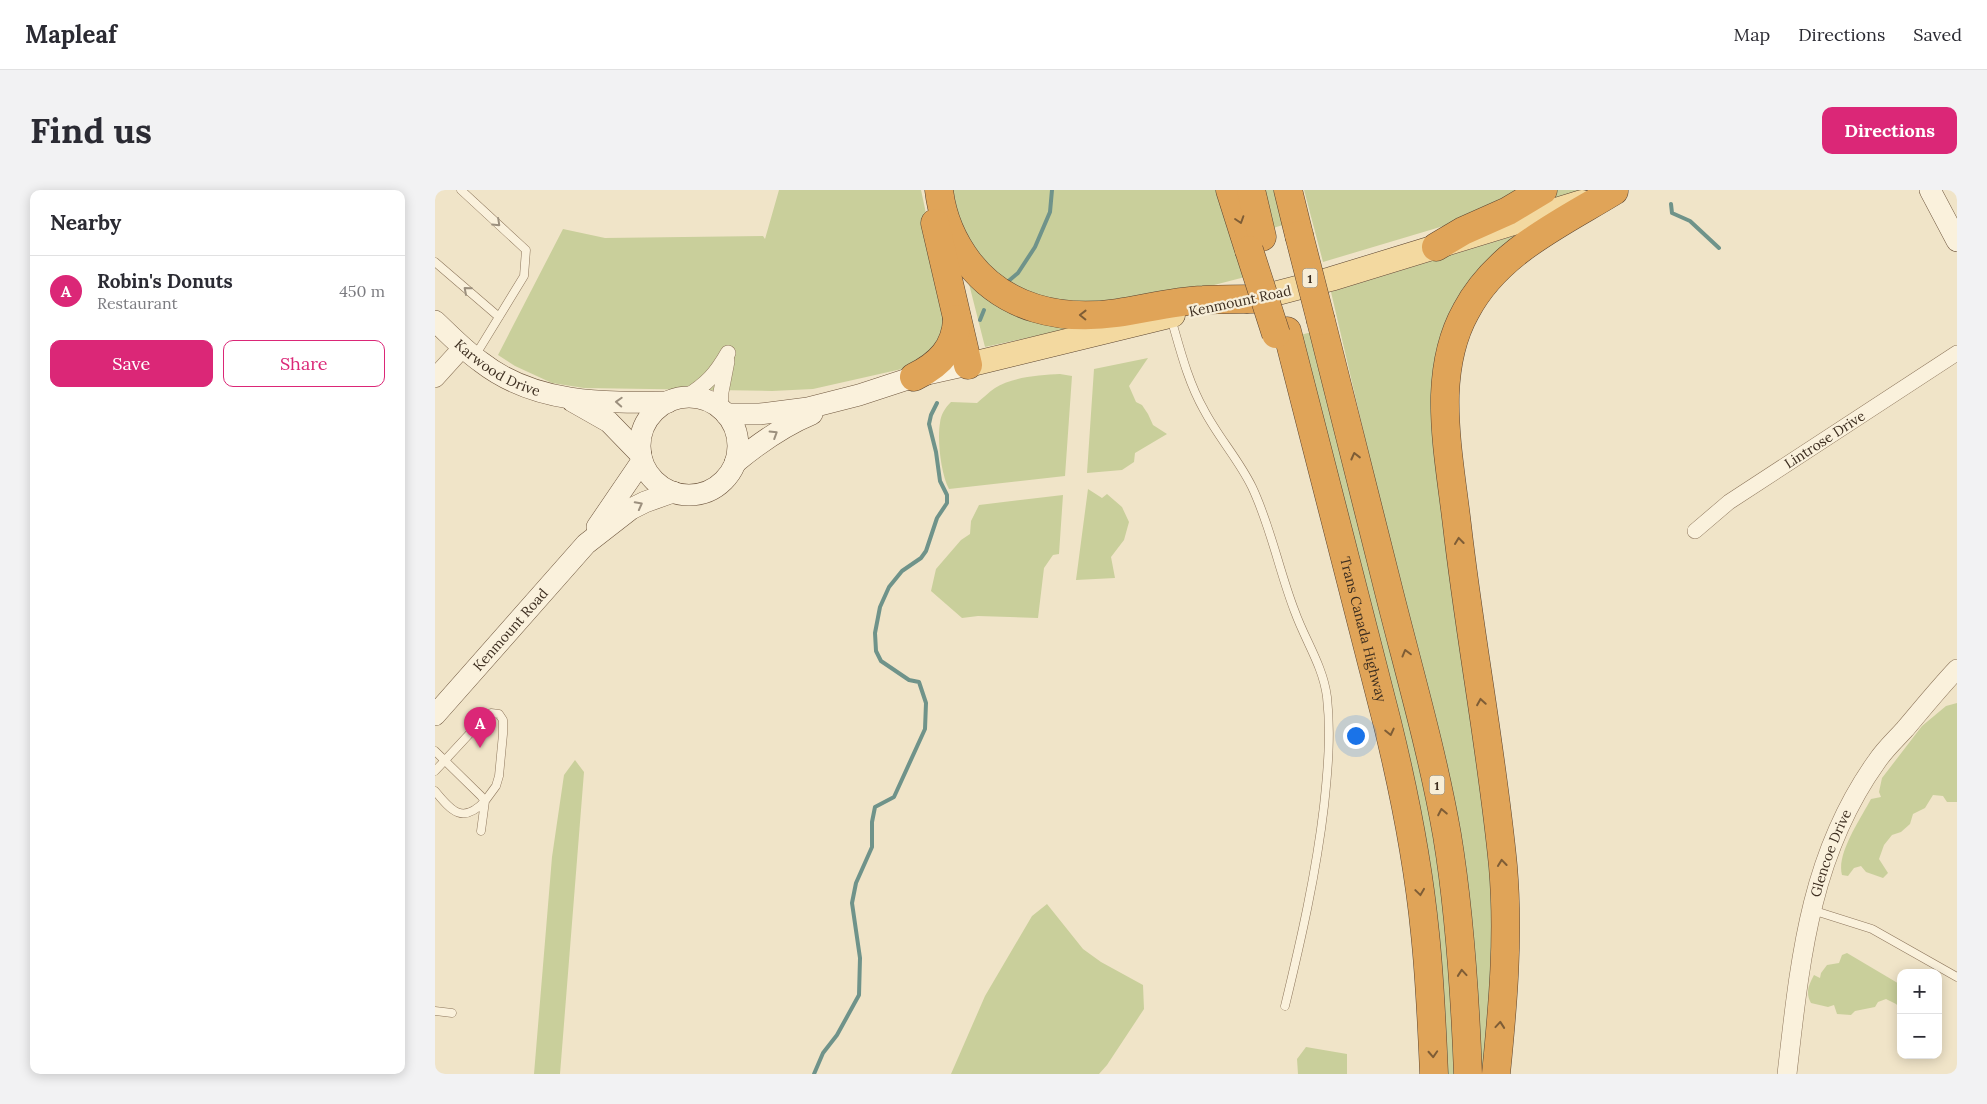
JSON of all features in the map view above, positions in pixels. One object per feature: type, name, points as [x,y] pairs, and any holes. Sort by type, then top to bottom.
[{"type":"highway","points":[[1230,190],[1257,248]]},
{"type":"highway","name":"Trans Canada Highway","points":[[1251,190],[1257,248],[1334,515],[1389,728],[1413,845],[1425,933],[1434,1074]]},
{"type":"highway","name":"1","points":[[1288,190],[1421,712],[1443,815],[1457,917],[1465,1007],[1468,1074]]},
{"type":"highway","points":[[1293,190],[1299,235]]},
{"type":"highway","points":[[1436,247],[1463,230],[1508,211],[1543,190]]},
{"type":"highway","points":[[1496,1074],[1505,949],[1505,889],[1495,799],[1473,648],[1448,450],[1445,402],[1447,370],[1454,340],[1465,312],[1478,290],[1495,269],[1519,249],[1615,190]]},
{"type":"highway","points":[[936,196],[956,242],[977,272],[1009,298],[1036,310],[1067,315],[1101,315],[1203,300],[1253,299]]},
{"type":"highway","points":[[936,196],[957,315],[973,364]]},
{"type":"highway","points":[[936,196],[973,364]]},
{"type":"highway","points":[[914,377],[939,362],[946,354],[954,338],[957,315]]},
{"type":"main road","name":"Kenmount Road","points":[[723,411],[759,414],[808,408],[859,395],[914,377],[1331,280],[1530,219],[1615,190]]},
{"type":"main road","points":[[1930,190],[1957,241]]},
{"type":"main road","name":"Karwood Drive","points":[[435,321],[469,352],[497,373],[519,385],[541,393],[568,398],[625,402],[677,400]]},
{"type":"main road","name":"Kenmount Road","points":[[735,463],[755,446],[792,423],[859,395]]},
{"type":"main road","name":"Karwood Drive","points":[[568,398],[609,422],[642,458]]},
{"type":"main road","points":[[677,400],[704,400],[723,411],[731,421],[737,438],[737,455],[735,463],[723,481],[715,488],[694,495],[673,492],[657,483],[651,477],[642,458],[641,437],[653,412],[677,400]]},
{"type":"main road","name":"Kenmount Road","points":[[435,715],[586,544],[642,458]]},
{"type":"main road","name":"Kenmount Road","points":[[586,544],[631,509],[673,492]]},
{"type":"street","points":[[435,378],[469,352]]},
{"type":"street","points":[[677,400],[704,386],[715,375],[729,352],[721,392],[723,411]]},
{"type":"street","name":"Lintrose Drive","points":[[1695,531],[1729,502],[1957,352]]},
{"type":"street","name":"Glencoe Drive","points":[[1787,1074],[1793,1018],[1810,910],[1823,865],[1838,828],[1877,760],[1957,669]]},
{"type":"lane","points":[[461,190],[526,250],[524,276],[499,317],[469,352]]},
{"type":"lane","points":[[435,262],[499,317]]},
{"type":"lane","points":[[1170,316],[1184,363],[1198,400],[1243,470],[1265,518],[1288,594],[1314,653],[1327,694],[1329,736],[1321,832],[1303,931],[1285,1006]]},
{"type":"lane","points":[[435,770],[486,716],[491,713],[499,714],[503,720],[499,776],[496,786],[485,801],[470,814],[462,814],[452,809],[435,791]]},
{"type":"lane","points":[[435,751],[485,801]]},
{"type":"lane","points":[[481,831],[485,801]]},
{"type":"lane","points":[[1810,910],[1872,929],[1957,977]]},
{"type":"lane","points":[[435,1011],[451,1013]]},
{"type":"green space","points":[[779,190],[921,190],[948,316],[946,335],[915,366],[813,389],[772,391],[584,388],[552,383],[515,366],[498,355],[563,229],[605,238],[763,236],[765,239]]},
{"type":"green space","points":[[947,190],[1219,190],[1245,277],[1191,291],[1121,305],[1043,303],[977,261]]},
{"type":"green space","points":[[1263,190],[1275,190],[1283,225],[1273,228]]},
{"type":"green space","points":[[1304,190],[1533,190],[1457,222],[1323,262]]},
{"type":"green space","points":[[1556,190],[1587,190],[1525,210]]},
{"type":"green space","points":[[1543,227],[1449,335],[1499,877],[1491,1074],[1475,1074],[1395,567],[1331,292]]},
{"type":"green space","points":[[966,272],[1096,323],[985,347]]},
{"type":"green space","points":[[1312,332],[1414,727],[1443,888],[1458,1074],[1444,1074],[1300,335]]},
{"type":"green space","points":[[1148,358],[1129,386],[1136,402],[1142,405],[1153,425],[1167,434],[1135,453],[1134,462],[1122,470],[1087,473],[1094,369]]},
{"type":"green space","points":[[1060,374],[1072,376],[1065,476],[949,489],[942,466],[939,430],[942,414],[951,402],[977,403],[995,388],[1009,381],[1026,377]]},
{"type":"green space","points":[[1088,489],[1102,498],[1107,494],[1122,507],[1129,522],[1124,540],[1111,557],[1115,578],[1076,580]]},
{"type":"green space","points":[[1063,495],[1059,554],[1053,555],[1044,568],[1038,618],[978,616],[962,618],[931,591],[936,569],[961,540],[970,534],[971,521],[979,505]]},
{"type":"green space","points":[[1957,703],[1957,802],[1947,802],[1943,796],[1933,795],[1925,808],[1913,814],[1910,824],[1901,832],[1892,835],[1884,845],[1879,859],[1888,873],[1883,878],[1866,872],[1861,866],[1854,868],[1848,876],[1842,875],[1841,866],[1846,847],[1871,799],[1881,797],[1879,792],[1882,778],[1922,726],[1946,706]]},
{"type":"green space","points":[[575,760],[584,772],[560,1074],[534,1074],[552,857],[564,775]]},
{"type":"green space","points":[[1047,904],[1083,949],[1101,962],[1143,985],[1144,1009],[1099,1074],[951,1074],[985,996],[1032,916]]},
{"type":"green space","points":[[1847,953],[1897,983],[1897,1005],[1886,999],[1878,1002],[1875,1007],[1855,1011],[1851,1015],[1837,1014],[1834,1005],[1828,1007],[1811,1003],[1808,992],[1814,975],[1820,978],[1827,965],[1839,963],[1842,955]]},
{"type":"green space","points":[[1306,1047],[1347,1054],[1347,1074],[1298,1074],[1297,1059]]},
{"type":"waterway","points":[[1005,284],[1018,273],[1035,247],[1050,212],[1052,190]]},
{"type":"waterway","points":[[1671,204],[1672,213],[1690,221],[1719,248]]},
{"type":"waterway","points":[[980,320],[984,310]]},
{"type":"waterway","points":[[814,1074],[823,1053],[837,1035],[859,995],[860,958],[852,903],[856,883],[872,847],[872,822],[875,807],[894,797],[925,729],[926,703],[919,682],[909,680],[881,661],[876,651],[875,633],[880,607],[889,587],[902,571],[921,558],[926,551],[937,518],[947,503],[947,495],[940,481],[936,452],[929,424],[937,403]]},
{"type":"place","name":"Robin's Donuts","points":[[480,748]]}]
